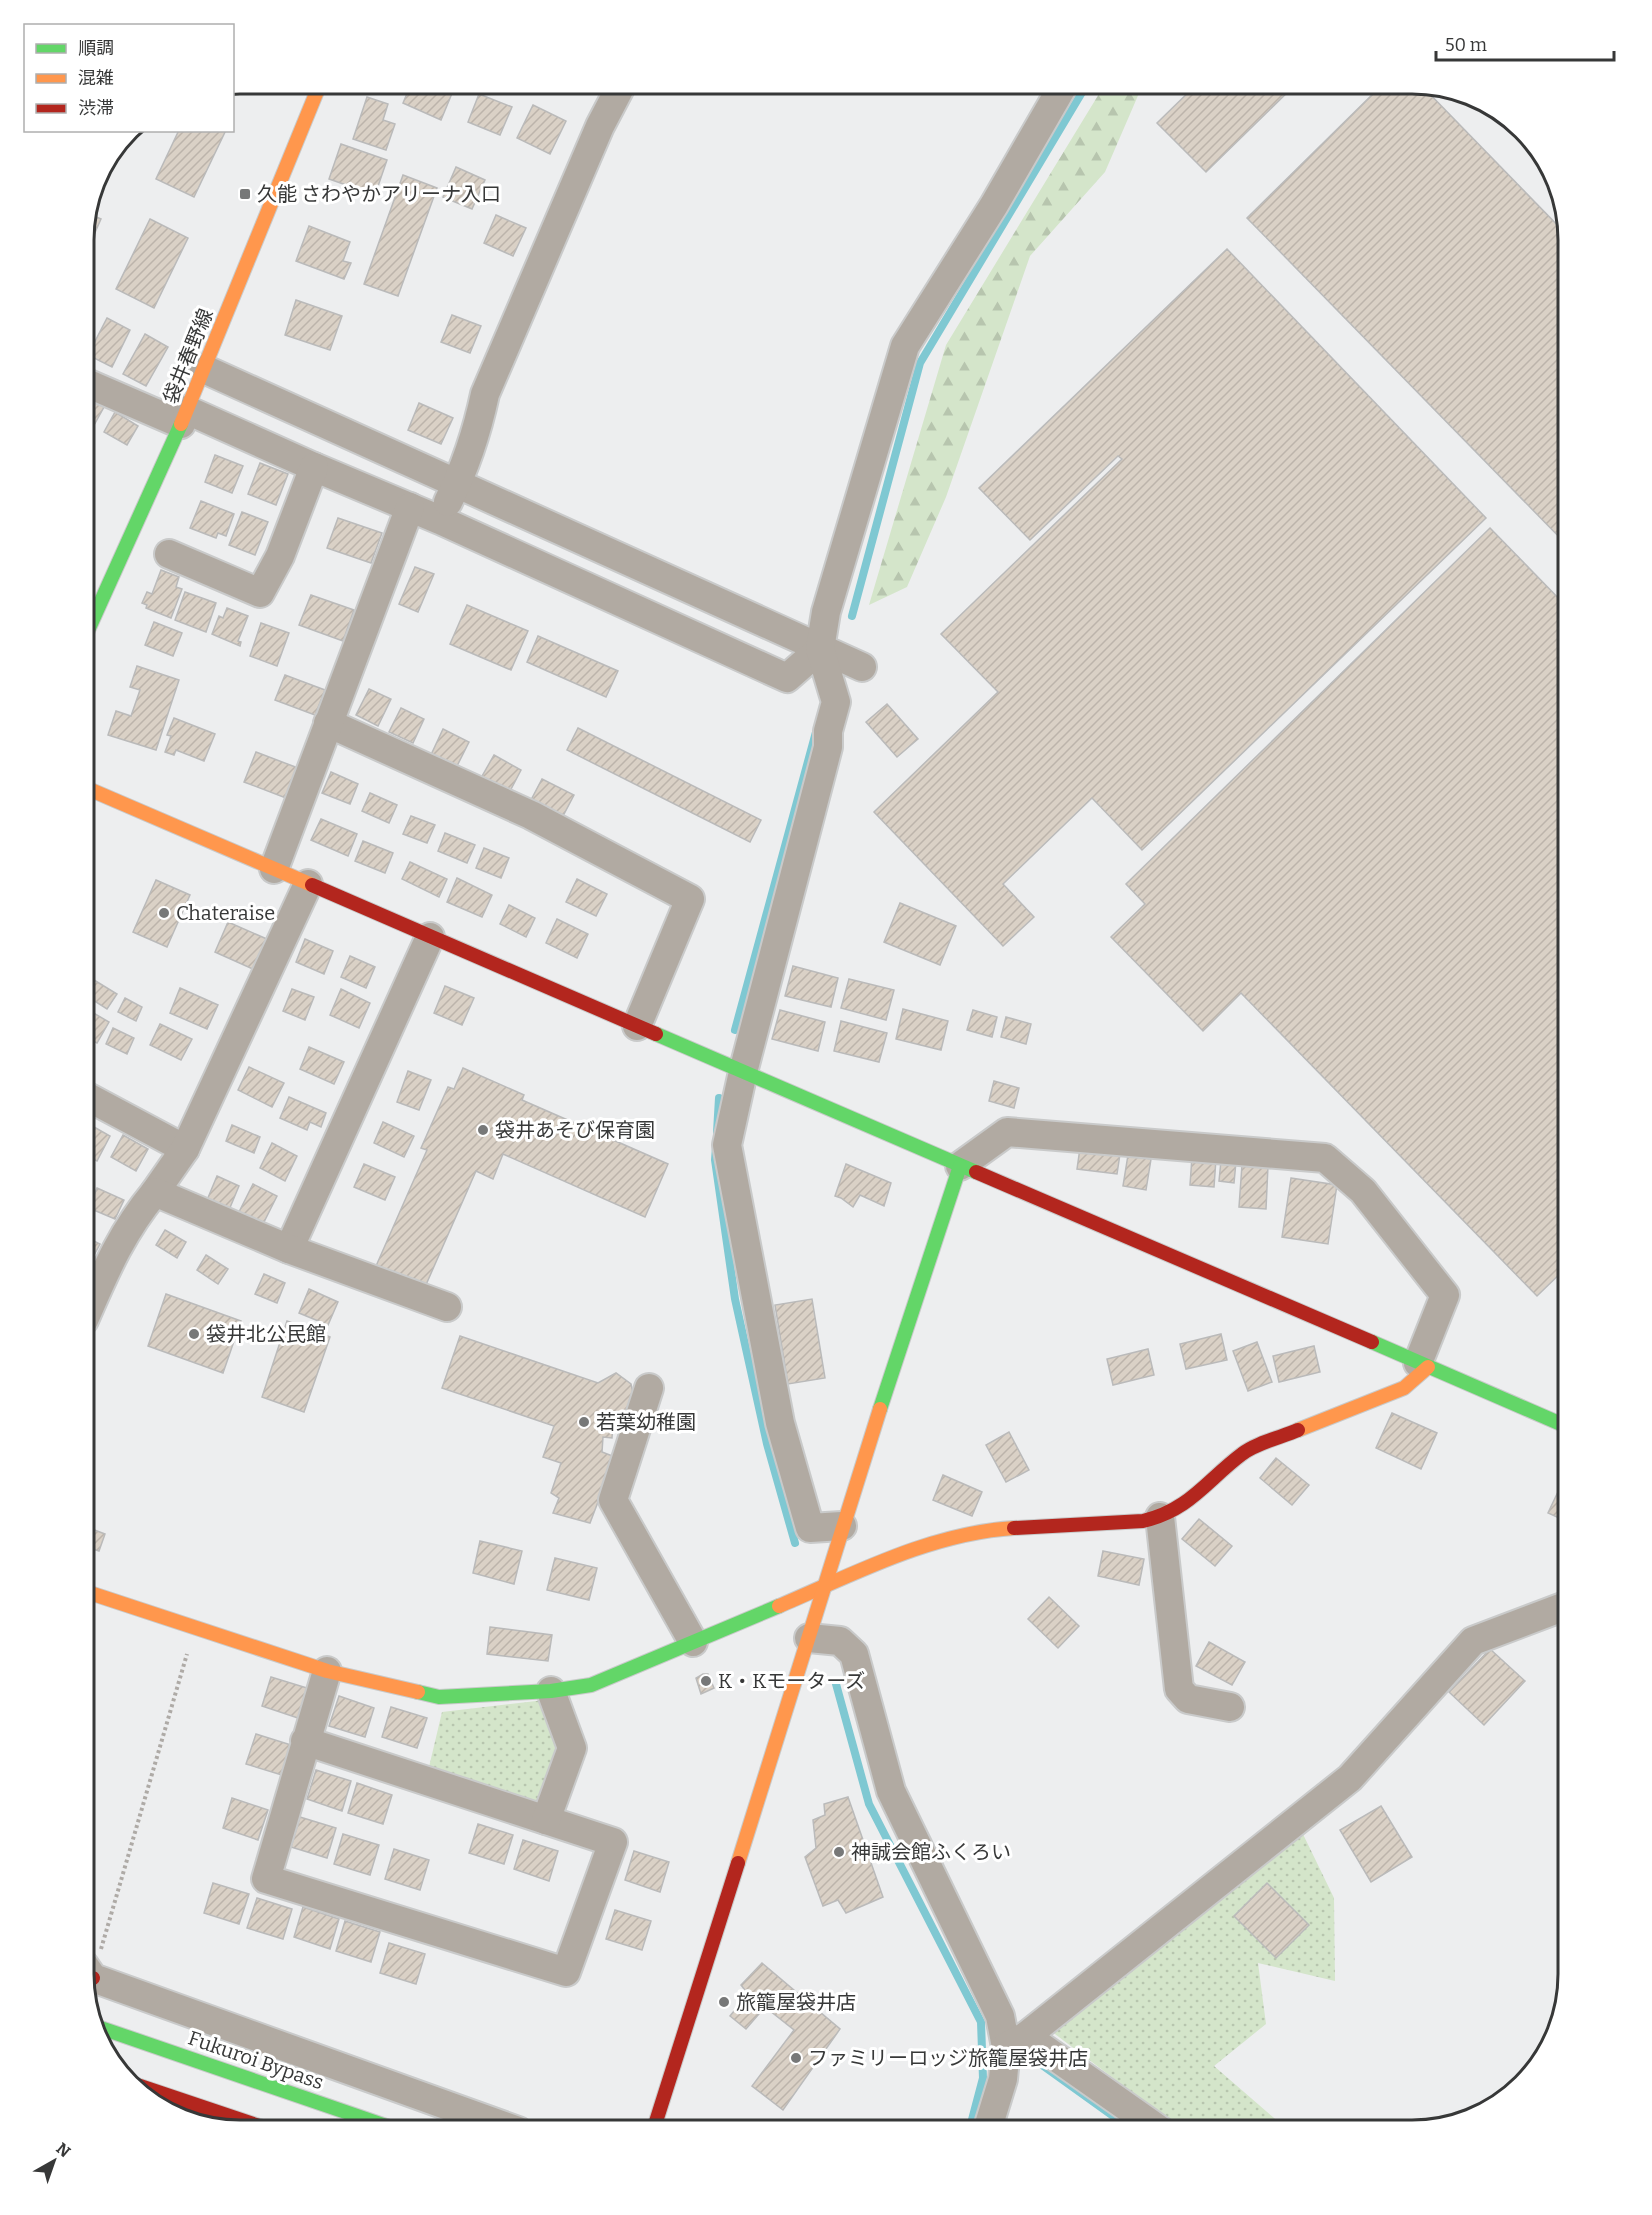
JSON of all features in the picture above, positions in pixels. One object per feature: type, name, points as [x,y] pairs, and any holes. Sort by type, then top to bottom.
[{"type":"main road","name":"袋井春野線","points":[[95,615],[184,417],[316,94]]},
{"type":"main road","points":[[95,792],[1558,1423]]},
{"type":"main road","points":[[656,2120],[809,1638],[842,1526],[960,1166]]},
{"type":"main road","points":[[94,1595],[327,1671],[439,1697],[551,1691],[591,1685],[929,1543],[998,1529],[1143,1521],[1160,1517],[1192,1499],[1244,1452],[1404,1388],[1423,1365]]},
{"type":"main road","name":"Fukuroi Bypass","points":[[106,2030],[369,2120]]},
{"type":"main road","points":[[152,2090],[241,2120]]},
{"type":"street","points":[[440,520],[457,485],[478,426],[484,394],[600,126],[617,94]]},
{"type":"street","points":[[842,1526],[810,1528],[780,1423],[727,1145],[743,1072],[828,747],[828,731],[836,702],[820,649],[826,612],[904,346],[994,205],[1058,95]]},
{"type":"street","points":[[204,369],[862,668]]},
{"type":"street","points":[[95,386],[184,417],[410,507],[787,678],[820,649]]},
{"type":"street","points":[[169,554],[260,593],[280,556],[314,467]]},
{"type":"street","points":[[274,869],[410,507]]},
{"type":"street","points":[[612,600],[629,562]]},
{"type":"street","points":[[328,723],[531,815],[690,899],[637,1026]]},
{"type":"street","points":[[94,1296],[112,1255],[141,1209],[185,1149],[308,884]]},
{"type":"street","points":[[289,1250],[430,937]]},
{"type":"street","points":[[95,1101],[185,1149]]},
{"type":"street","points":[[960,1166],[1007,1132],[1325,1158],[1363,1191],[1445,1295],[1423,1365]]},
{"type":"street","points":[[154,1192],[289,1250],[447,1307]]},
{"type":"street","points":[[648,1388],[612,1500],[693,1642]]},
{"type":"street","points":[[1160,1517],[1179,1689],[1188,1699],[1230,1707]]},
{"type":"street","points":[[990,2120],[1016,2041],[1350,1778],[1473,1641],[1558,1609]]},
{"type":"street","points":[[809,1638],[840,1641],[854,1654],[891,1791],[1000,2016],[1016,2041],[1143,2120]]},
{"type":"street","points":[[305,1741],[612,1842],[566,1972],[266,1879],[305,1741],[327,1671]]},
{"type":"street","points":[[546,1820],[572,1748],[551,1691]]},
{"type":"street","points":[[94,1976],[488,2120]]},
{"type":"path","points":[[94,1950],[194,1629]]},
{"type":"green space","points":[[1098,95],[1138,95],[1105,172],[1030,256],[946,497],[907,587],[869,605],[946,345]]},
{"type":"green space","points":[[545,1700],[572,1748],[548,1813],[429,1767],[442,1712]]},
{"type":"green space","points":[[1300,1828],[1334,1898],[1335,1981],[1258,1963],[1266,2024],[1214,2066],[1276,2120],[1168,2120],[1051,2031]]},
{"type":"building","points":[[407,94],[452,94],[441,120],[403,103]]},
{"type":"building","points":[[479,94],[512,107],[500,135],[468,122]]},
{"type":"building","points":[[1186,95],[1285,95],[1206,172],[1157,123]]},
{"type":"building","points":[[1372,95],[1432,96],[1556,224],[1558,536],[1247,218]]},
{"type":"building","points":[[367,97],[388,104],[383,120],[395,124],[386,150],[353,139]]},
{"type":"building","points":[[533,105],[566,121],[550,154],[517,138]]},
{"type":"building","points":[[178,132],[225,132],[194,197],[156,179]]},
{"type":"building","points":[[341,144],[387,160],[375,195],[329,179]]},
{"type":"building","points":[[456,167],[485,180],[472,209],[443,197]]},
{"type":"building","points":[[403,175],[437,188],[398,296],[364,284]]},
{"type":"building","points":[[496,215],[526,228],[513,256],[484,243]]},
{"type":"building","points":[[96,217],[101,219],[95,233]]},
{"type":"building","points":[[150,219],[188,238],[154,308],[116,289]]},
{"type":"building","points":[[309,226],[350,242],[343,261],[351,263],[344,279],[296,261]]},
{"type":"building","points":[[1227,249],[1486,518],[1142,850],[1092,798],[1003,884],[1034,917],[1003,946],[874,812],[998,692],[941,634],[1122,459],[1118,456],[1030,540],[979,488]]},
{"type":"building","points":[[296,300],[342,316],[330,350],[285,335]]},
{"type":"building","points":[[452,315],[481,326],[470,353],[441,342]]},
{"type":"building","points":[[107,318],[130,330],[112,367],[95,358],[95,341]]},
{"type":"building","points":[[145,334],[168,347],[146,386],[123,374]]},
{"type":"building","points":[[95,402],[104,407],[95,424]]},
{"type":"building","points":[[419,403],[453,418],[441,444],[408,430]]},
{"type":"building","points":[[115,412],[138,426],[127,445],[104,432]]},
{"type":"building","points":[[215,455],[243,466],[232,493],[205,482]]},
{"type":"building","points":[[260,463],[288,474],[276,505],[248,494]]},
{"type":"building","points":[[201,501],[234,514],[226,536],[218,533],[216,538],[190,528]]},
{"type":"building","points":[[242,512],[268,522],[255,555],[229,545]]},
{"type":"building","points":[[338,518],[382,533],[371,563],[327,548]]},
{"type":"building","points":[[1490,528],[1558,598],[1558,1276],[1537,1296],[1241,993],[1203,1031],[1111,937],[1145,904],[1126,884]]},
{"type":"building","points":[[415,567],[434,574],[418,612],[399,604]]},
{"type":"building","points":[[161,570],[179,577],[176,587],[182,589],[171,618],[146,608],[147,605],[142,603],[147,592],[152,594]]},
{"type":"building","points":[[185,592],[216,603],[206,632],[175,620]]},
{"type":"building","points":[[311,595],[354,610],[343,641],[299,625]]},
{"type":"building","points":[[467,605],[528,631],[511,670],[450,644]]},
{"type":"building","points":[[227,608],[248,616],[238,641],[241,642],[240,646],[212,634],[219,616],[223,618]]},
{"type":"building","points":[[154,622],[182,633],[173,656],[145,645]]},
{"type":"building","points":[[261,623],[289,633],[277,666],[250,656]]},
{"type":"building","points":[[538,636],[618,671],[606,697],[527,662]]},
{"type":"building","points":[[137,666],[179,680],[156,750],[108,735],[116,711],[131,716],[140,690],[130,687]]},
{"type":"building","points":[[285,675],[325,690],[315,715],[275,700]]},
{"type":"building","points":[[369,689],[391,699],[378,726],[356,715]]},
{"type":"building","points":[[887,704],[918,739],[897,757],[866,722]]},
{"type":"building","points":[[401,708],[424,719],[413,743],[389,732]]},
{"type":"building","points":[[174,718],[215,734],[204,761],[176,750],[174,755],[165,752],[171,736],[167,735]]},
{"type":"building","points":[[578,728],[761,820],[750,842],[567,750]]},
{"type":"building","points":[[443,729],[469,742],[455,770],[430,757]]},
{"type":"building","points":[[256,752],[298,768],[286,798],[244,782]]},
{"type":"building","points":[[494,755],[521,770],[509,793],[481,778]]},
{"type":"building","points":[[331,772],[358,784],[350,804],[322,793]]},
{"type":"building","points":[[542,779],[574,795],[563,816],[531,800]]},
{"type":"building","points":[[370,793],[397,805],[389,823],[362,811]]},
{"type":"building","points":[[411,816],[435,825],[427,843],[403,834]]},
{"type":"building","points":[[321,819],[357,834],[348,856],[311,840]]},
{"type":"building","points":[[445,833],[475,845],[467,863],[438,851]]},
{"type":"building","points":[[363,841],[393,853],[385,873],[355,861]]},
{"type":"building","points":[[484,848],[509,858],[501,878],[476,868]]},
{"type":"building","points":[[410,862],[447,879],[439,897],[402,879]]},
{"type":"building","points":[[457,878],[492,895],[482,917],[447,902]]},
{"type":"building","points":[[577,879],[607,894],[596,916],[566,902]]},
{"type":"building","points":[[156,880],[190,895],[167,947],[133,932]]},
{"type":"building","points":[[900,903],[956,926],[940,965],[884,942]]},
{"type":"building","points":[[509,905],[535,918],[526,937],[500,924]]},
{"type":"building","points":[[557,919],[588,934],[577,958],[546,943]]},
{"type":"building","points":[[228,922],[269,940],[255,970],[215,952]]},
{"type":"building","points":[[305,939],[333,951],[324,974],[296,962]]},
{"type":"building","points":[[350,956],[375,967],[366,988],[341,977]]},
{"type":"building","points":[[793,966],[838,978],[831,1007],[785,996]]},
{"type":"building","points":[[849,979],[894,990],[886,1020],[841,1008]]},
{"type":"building","points":[[95,980],[117,994],[107,1009],[95,1001]]},
{"type":"building","points":[[445,986],[474,998],[462,1025],[434,1013]]},
{"type":"building","points":[[180,988],[218,1005],[207,1029],[170,1013]]},
{"type":"building","points":[[292,989],[314,997],[305,1020],[283,1011]]},
{"type":"building","points":[[341,989],[370,1003],[359,1028],[330,1015]]},
{"type":"building","points":[[125,998],[142,1007],[136,1021],[118,1012]]},
{"type":"building","points":[[903,1009],[948,1021],[941,1050],[896,1039]]},
{"type":"building","points":[[780,1010],[825,1022],[818,1051],[772,1039]]},
{"type":"building","points":[[973,1010],[997,1017],[992,1037],[967,1030]]},
{"type":"building","points":[[95,1014],[109,1022],[97,1043],[95,1042]]},
{"type":"building","points":[[1006,1017],[1031,1024],[1026,1044],[1001,1037]]},
{"type":"building","points":[[841,1021],[887,1033],[879,1062],[834,1051]]},
{"type":"building","points":[[160,1024],[192,1039],[181,1060],[150,1045]]},
{"type":"building","points":[[113,1028],[134,1038],[127,1054],[106,1044]]},
{"type":"building","points":[[309,1047],[344,1062],[334,1084],[300,1069]]},
{"type":"building","points":[[249,1067],[284,1083],[272,1107],[238,1090]]},
{"type":"building","points":[[463,1068],[524,1095],[522,1100],[668,1164],[645,1217],[503,1154],[493,1179],[476,1171],[425,1287],[376,1266],[427,1150],[421,1148],[448,1087],[454,1089]]},
{"type":"building","points":[[408,1071],[431,1080],[419,1110],[397,1102]]},
{"type":"building","points":[[994,1081],[1019,1088],[1014,1108],[989,1101]]},
{"type":"building","points":[[289,1097],[326,1113],[321,1127],[310,1122],[307,1130],[280,1118]]},
{"type":"building","points":[[383,1122],[414,1136],[404,1157],[374,1143]]},
{"type":"building","points":[[232,1125],[260,1137],[254,1153],[226,1141]]},
{"type":"building","points":[[94,1127],[110,1136],[97,1161],[94,1160]]},
{"type":"building","points":[[123,1135],[148,1149],[136,1171],[111,1157]]},
{"type":"building","points":[[272,1143],[297,1156],[285,1181],[260,1168]]},
{"type":"building","points":[[1080,1148],[1120,1154],[1117,1174],[1077,1169]]},
{"type":"building","points":[[1128,1155],[1151,1159],[1146,1190],[1123,1186]]},
{"type":"building","points":[[1192,1157],[1216,1159],[1214,1187],[1190,1185]]},
{"type":"building","points":[[1221,1161],[1236,1162],[1234,1183],[1219,1181]]},
{"type":"building","points":[[364,1164],[395,1177],[385,1200],[354,1187]]},
{"type":"building","points":[[846,1164],[891,1183],[884,1206],[860,1195],[853,1207],[835,1196]]},
{"type":"building","points":[[1242,1165],[1268,1166],[1266,1209],[1239,1207]]},
{"type":"building","points":[[217,1176],[239,1186],[229,1210],[207,1200]]},
{"type":"building","points":[[1291,1178],[1337,1185],[1328,1244],[1282,1237]]},
{"type":"building","points":[[253,1184],[277,1196],[261,1228],[237,1216]]},
{"type":"building","points":[[97,1188],[124,1200],[115,1219],[94,1210],[94,1194]]},
{"type":"building","points":[[165,1230],[186,1242],[177,1258],[156,1245]]},
{"type":"building","points":[[94,1241],[100,1244],[94,1254]]},
{"type":"building","points":[[206,1255],[228,1269],[218,1284],[197,1270]]},
{"type":"building","points":[[264,1274],[285,1283],[277,1303],[255,1294]]},
{"type":"building","points":[[309,1289],[338,1302],[328,1325],[299,1313]]},
{"type":"building","name":"袋井北公民館","points":[[166,1294],[241,1321],[223,1373],[148,1346]]},
{"type":"building","points":[[812,1299],[825,1378],[788,1384],[775,1305]]},
{"type":"building","points":[[287,1321],[330,1337],[304,1412],[262,1397]]},
{"type":"building","points":[[1221,1334],[1227,1360],[1186,1369],[1180,1344]]},
{"type":"building","points":[[460,1336],[598,1383],[616,1373],[631,1384],[634,1398],[629,1408],[622,1419],[613,1423],[612,1438],[603,1437],[602,1452],[615,1457],[590,1523],[553,1513],[559,1498],[551,1493],[561,1463],[543,1457],[554,1426],[442,1388]]},
{"type":"building","points":[[1257,1342],[1272,1382],[1248,1391],[1233,1351]]},
{"type":"building","points":[[1314,1346],[1320,1372],[1279,1382],[1273,1356]]},
{"type":"building","points":[[1148,1349],[1154,1375],[1113,1385],[1107,1359]]},
{"type":"building","points":[[1392,1413],[1437,1433],[1421,1469],[1376,1448]]},
{"type":"building","points":[[1009,1432],[1029,1470],[1006,1482],[986,1445]]},
{"type":"building","points":[[1276,1458],[1309,1485],[1292,1505],[1260,1478]]},
{"type":"building","points":[[943,1475],[982,1492],[972,1516],[933,1500]]},
{"type":"building","points":[[1558,1492],[1558,1518],[1548,1513]]},
{"type":"building","points":[[1199,1519],[1232,1546],[1215,1566],[1182,1539]]},
{"type":"building","points":[[94,1530],[105,1534],[99,1551],[94,1549]]},
{"type":"building","points":[[480,1541],[522,1551],[514,1584],[473,1573]]},
{"type":"building","points":[[1103,1551],[1144,1559],[1139,1585],[1098,1576]]},
{"type":"building","points":[[555,1558],[597,1568],[589,1600],[547,1590]]},
{"type":"building","points":[[1049,1597],[1079,1626],[1058,1648],[1028,1619]]},
{"type":"building","points":[[490,1627],[552,1635],[548,1661],[487,1654]]},
{"type":"building","points":[[1209,1642],[1245,1662],[1232,1685],[1196,1666]]},
{"type":"building","points":[[1490,1649],[1525,1681],[1484,1725],[1449,1692]]},
{"type":"building","points":[[708,1674],[714,1688],[701,1694],[696,1678]]},
{"type":"building","points":[[271,1677],[307,1688],[298,1718],[262,1706]]},
{"type":"building","points":[[339,1696],[374,1708],[365,1737],[329,1726]]},
{"type":"building","points":[[391,1707],[427,1718],[417,1748],[382,1737]]},
{"type":"building","points":[[256,1734],[291,1745],[282,1775],[246,1764]]},
{"type":"building","points":[[316,1770],[351,1781],[342,1811],[307,1799]]},
{"type":"building","points":[[357,1783],[392,1795],[383,1824],[348,1813]]},
{"type":"building","name":"神誠会館ふくろい","points":[[848,1797],[883,1897],[846,1913],[838,1900],[823,1906],[805,1857],[816,1848],[813,1820],[825,1815],[824,1804]]},
{"type":"building","points":[[232,1798],[268,1810],[258,1840],[223,1828]]},
{"type":"building","points":[[1381,1806],[1412,1857],[1371,1882],[1340,1830]]},
{"type":"building","points":[[300,1817],[336,1828],[327,1858],[291,1847]]},
{"type":"building","points":[[478,1824],[513,1835],[504,1864],[469,1853]]},
{"type":"building","points":[[343,1834],[379,1845],[370,1875],[334,1864]]},
{"type":"building","points":[[523,1840],[558,1851],[549,1881],[514,1869]]},
{"type":"building","points":[[394,1849],[429,1860],[420,1890],[385,1879]]},
{"type":"building","points":[[634,1851],[669,1862],[660,1892],[625,1880]]},
{"type":"building","points":[[213,1883],[249,1894],[239,1924],[204,1913]]},
{"type":"building","points":[[1267,1883],[1309,1925],[1276,1958],[1234,1916]]},
{"type":"building","points":[[257,1898],[292,1909],[283,1939],[247,1928]]},
{"type":"building","points":[[303,1907],[339,1919],[330,1949],[294,1937]]},
{"type":"building","points":[[615,1910],[651,1921],[642,1950],[606,1939]]},
{"type":"building","points":[[345,1921],[380,1932],[371,1962],[336,1951]]},
{"type":"building","points":[[389,1943],[425,1954],[416,1984],[380,1973]]},
{"type":"building","name":"ファミリーロッジ旅籠屋袋井店","points":[[762,1963],[840,2029],[783,2110],[752,2086],[794,2030],[765,2007],[746,2029],[730,2016],[748,1994],[741,1985]]},
{"type":"waterway","points":[[852,616],[920,363],[1081,95]]},
{"type":"waterway","points":[[735,1030],[816,732]]},
{"type":"waterway","points":[[717,1132],[719,1098]]},
{"type":"waterway","points":[[716,1147],[715,1160],[735,1299],[767,1444],[795,1543]]},
{"type":"waterway","points":[[836,1684],[869,1804],[981,2022],[983,2078],[972,2120]]},
{"type":"waterway","points":[[1017,2047],[1119,2120]]},
{"type":"traffic: fast","points":[[95,615],[181,424]]},
{"type":"traffic: fast","points":[[656,1034],[976,1172]]},
{"type":"traffic: fast","points":[[880,1409],[960,1166]]},
{"type":"traffic: fast","points":[[1372,1342],[1558,1423]]},
{"type":"traffic: fast","points":[[418,1692],[439,1697],[551,1691],[591,1685],[779,1606]]},
{"type":"traffic: fast","points":[[106,2030],[369,2120]]},
{"type":"traffic: slow","points":[[181,424],[316,94]]},
{"type":"traffic: slow","points":[[95,792],[312,885]]},
{"type":"traffic: slow","points":[[1298,1430],[1404,1388],[1428,1367]]},
{"type":"traffic: slow","points":[[738,1863],[880,1409]]},
{"type":"traffic: slow","points":[[779,1606],[923,1546],[983,1531],[1014,1528]]},
{"type":"traffic: slow","points":[[94,1594],[327,1671],[418,1692]]},
{"type":"traffic: jam","points":[[312,885],[656,1034]]},
{"type":"traffic: jam","points":[[976,1172],[1372,1342]]},
{"type":"traffic: jam","points":[[1014,1528],[1143,1521],[1159,1516],[1186,1502],[1248,1450],[1298,1430]]},
{"type":"traffic: jam","points":[[656,2120],[738,1863]]},
{"type":"traffic: jam","points":[[152,2090],[241,2120]]},
{"type":"place","name":"久能 さわやかアリーナ入口","points":[[245,194]]},
{"type":"place","name":"Chateraise","points":[[164,913]]},
{"type":"place","name":"袋井あそび保育園","points":[[483,1130]]},
{"type":"place","name":"袋井北公民館","points":[[194,1334]]},
{"type":"place","name":"若葉幼稚園","points":[[584,1422]]},
{"type":"place","name":"K・Kモーターズ","points":[[706,1681]]},
{"type":"place","name":"神誠会館ふくろい","points":[[839,1852]]},
{"type":"place","name":"旅籠屋袋井店","points":[[724,2002]]},
{"type":"place","name":"ファミリーロッジ旅籠屋袋井店","points":[[796,2058]]}]
